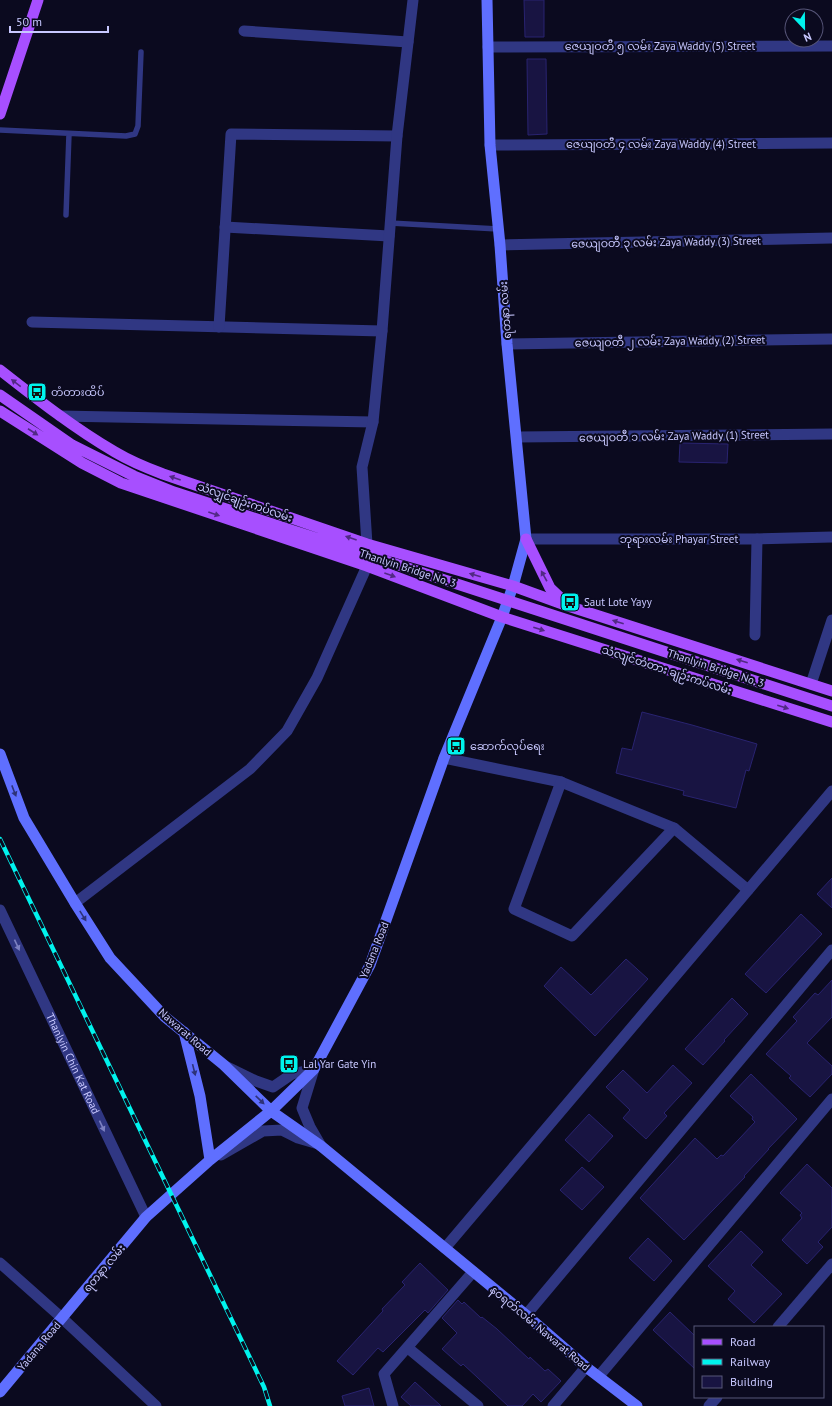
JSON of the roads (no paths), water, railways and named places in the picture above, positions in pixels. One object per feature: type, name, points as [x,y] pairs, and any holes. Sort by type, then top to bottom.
[{"type":"main road","points":[[0,114],[38,0]]},
{"type":"main road","name":"ရတနာ လမ်း","points":[[487,0],[490,145],[526,539],[513,586],[502,617]]},
{"type":"main road","name":"သံလျှင်ချဉ်းကပ်လမ်း","points":[[0,370],[60,416],[116,453],[134,463],[367,544],[513,586]]},
{"type":"main road","name":"Thanlyin Bridge No. 3","points":[[0,395],[72,445],[134,476],[174,492],[832,706]]},
{"type":"main road","name":"သံလျှင်ချဉ်းကပ်လမ်း","points":[[0,411],[82,463],[121,483],[367,566],[502,617]]},
{"type":"main road","points":[[526,539],[550,588],[568,606]]},
{"type":"main road","points":[[513,586],[568,606],[832,691]]},
{"type":"main road","name":"သံလျင်တံတား ချဉ်းကပ်လမ်း","points":[[502,617],[832,722]]},
{"type":"main road","name":"Yadana Road","points":[[146,1217],[210,1160],[271,1111],[314,1069],[370,965],[444,758],[502,617]]},
{"type":"main road","points":[[759,700],[768,670]]},
{"type":"main road","name":"Nawarat Road","points":[[0,754],[24,818],[110,958],[165,1017],[224,1065],[271,1111],[321,1146],[445,1248]]},
{"type":"main road","points":[[184,1032],[200,1096],[210,1160]]},
{"type":"main road","name":"ရတနာ လမ်း","points":[[62,1318],[146,1217]]},
{"type":"main road","name":"နဝရတ်လမ်း Nawarat Road","points":[[445,1248],[586,1367],[637,1406]]},
{"type":"main road","name":"Yadana Road","points":[[0,1392],[62,1318]]},
{"type":"street","points":[[75,903],[250,769],[287,732],[317,678],[367,566],[362,467],[373,422],[382,331],[397,136],[413,0]]},
{"type":"street","points":[[244,31],[408,42]]},
{"type":"street","name":"ဇေယျဝတီ ၅ လမ်း Zaya Waddy (5) Street","points":[[488,46],[832,46]]},
{"type":"street","points":[[219,327],[231,134],[397,136]]},
{"type":"street","name":"ဇေယျဝတီ ၄ လမ်း Zaya Waddy (4) Street","points":[[490,145],[832,143]]},
{"type":"street","points":[[225,227],[389,236]]},
{"type":"street","name":"ဇေယျဝတီ ၃ လမ်း Zaya Waddy (3) Street","points":[[500,245],[832,238]]},
{"type":"street","points":[[32,322],[382,331]]},
{"type":"street","name":"ဇေယျဝတီ ၂ လမ်း Zaya Waddy (2) Street","points":[[507,344],[832,338]]},
{"type":"street","points":[[60,416],[373,422]]},
{"type":"street","name":"ဇေယျဝတီ ၁ လမ်း Zaya Waddy (1) Street","points":[[517,438],[832,434]]},
{"type":"street","name":"ဘုရားလမ်း Phayar Street","points":[[526,539],[757,539],[832,537]]},
{"type":"street","points":[[755,636],[757,539]]},
{"type":"street","points":[[811,684],[832,620]]},
{"type":"street","points":[[444,758],[561,782],[674,828],[748,890]]},
{"type":"street","points":[[561,782],[514,909],[572,936],[674,828]]},
{"type":"street","points":[[445,1248],[832,791]]},
{"type":"street","name":"Thanlyin Chin Kat Road","points":[[0,910],[146,1217]]},
{"type":"street","points":[[526,1315],[832,950]]},
{"type":"street","points":[[224,1065],[256,1081],[273,1086],[292,1074],[314,1069],[302,1108],[310,1127],[321,1146]]},
{"type":"street","points":[[599,1376],[832,1099]]},
{"type":"street","points":[[210,1160],[263,1131],[282,1130],[298,1138],[321,1146]]},
{"type":"street","points":[[0,1262],[156,1406]]},
{"type":"street","points":[[779,1326],[832,1264]]},
{"type":"street","points":[[393,1406],[384,1374],[473,1272]]},
{"type":"street","points":[[408,1348],[478,1406]]},
{"type":"street","points":[[553,1406],[586,1367]]},
{"type":"street","points":[[710,1406],[716,1398]]},
{"type":"lane","points":[[0,130],[126,136],[135,134],[138,126],[141,52]]},
{"type":"lane","points":[[66,215],[69,134]]},
{"type":"lane","points":[[390,223],[498,228]]},
{"type":"railway","points":[[0,839],[264,1387],[270,1406]]},
{"type":"place","name":"တံတားထိပ်","points":[[37,392]]},
{"type":"place","name":"Saut Lote Yayy","points":[[570,602]]},
{"type":"place","name":"ဆောက်လုပ်ရေး","points":[[456,746]]},
{"type":"place","name":"Lal Yar Gate Yin","points":[[289,1064]]}]
